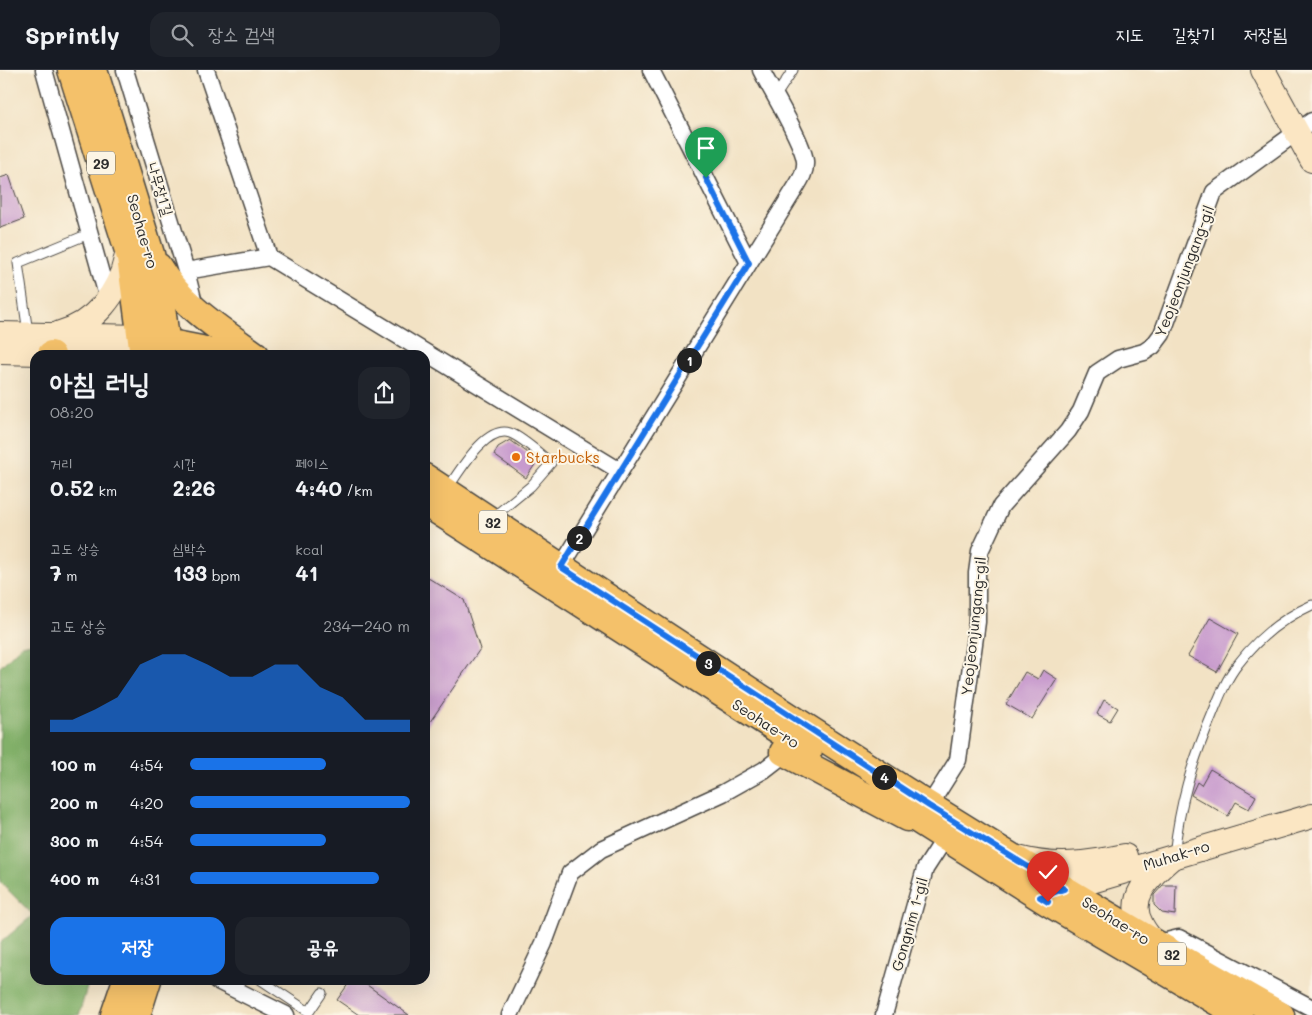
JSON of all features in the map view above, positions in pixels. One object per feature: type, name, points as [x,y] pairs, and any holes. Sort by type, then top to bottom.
[{"type":"main road","name":"Seohae-ro","points":[[71,70],[141,256]]},
{"type":"main road","name":"Seohae-ro","points":[[94,70],[141,256],[155,348]]},
{"type":"main road","points":[[1263,70],[1304,127],[1312,160]]},
{"type":"main road","points":[[46,345],[89,319],[108,300],[124,271],[126,259],[141,256],[195,310],[249,350]]},
{"type":"main road","points":[[0,334],[46,345],[82,350]]},
{"type":"main road","points":[[0,352],[46,345],[204,350]]},
{"type":"main road","name":"Seohae-ro","points":[[432,491],[946,838],[1154,944],[1282,1015]]},
{"type":"main road","name":"Seohae-ro","points":[[432,491],[489,520],[556,576],[1011,856],[1052,893],[1239,1015]]},
{"type":"main road","points":[[556,576],[550,595],[556,606],[712,709],[786,754],[946,838]]},
{"type":"main road","name":"Muhak-ro","points":[[1052,893],[1312,816]]},
{"type":"main road","points":[[1011,856],[1055,865],[1093,863],[1161,848],[1174,856],[1149,877],[1136,901],[1140,924],[1154,944]]},
{"type":"main road","points":[[114,1015],[124,985]]},
{"type":"main road","points":[[137,1015],[146,985]]},
{"type":"street","points":[[44,70],[91,233],[108,300]]},
{"type":"street","name":"나무장1길","points":[[125,70],[186,270],[195,310]]},
{"type":"street","points":[[206,70],[269,257],[422,350]]},
{"type":"street","points":[[651,70],[749,263]]},
{"type":"street","points":[[556,576],[749,263],[804,170],[803,154],[761,70]]},
{"type":"street","name":"Yeojeonjungang-gil","points":[[929,806],[958,760],[977,622],[977,573],[980,550],[1001,506],[1068,431],[1081,411],[1097,373],[1118,359],[1144,352],[1153,346],[1162,334],[1214,192],[1304,127]]},
{"type":"street","points":[[186,270],[269,257]]},
{"type":"street","points":[[430,355],[620,471]]},
{"type":"street","points":[[510,1015],[544,944],[570,873],[600,849],[723,792],[764,770],[786,754]]},
{"type":"street","name":"Gongnim 1-gil","points":[[884,1015],[925,869],[946,838]]},
{"type":"street","points":[[1154,944],[1179,938],[1312,1008]]},
{"type":"street","points":[[226,985],[286,1015]]},
{"type":"lane","points":[[775,97],[793,70]]},
{"type":"lane","points":[[46,345],[18,263],[91,233]]},
{"type":"lane","points":[[432,491],[483,442],[501,432],[511,433],[551,462],[532,486],[489,520]]},
{"type":"lane","points":[[1174,856],[1178,814],[1189,770],[1224,686],[1237,664],[1265,635],[1312,604]]},
{"type":"lane","points":[[268,985],[309,1012],[322,993]]},
{"type":"green space","points":[[30,643],[30,912],[0,882],[0,667],[22,645]]},
{"type":"green space","points":[[30,918],[30,985],[88,985],[79,1015],[0,1015],[0,943]]},
{"type":"building","points":[[9,175],[24,219],[0,228],[0,178]]},
{"type":"building","name":"Starbucks","points":[[510,440],[538,460],[526,478],[494,455],[498,447]]},
{"type":"building","points":[[430,579],[464,600],[480,649],[430,722]]},
{"type":"building","points":[[1210,618],[1238,634],[1217,672],[1188,656]]},
{"type":"building","points":[[1043,670],[1057,679],[1032,719],[1006,704],[1025,672],[1038,679]]},
{"type":"building","points":[[1104,700],[1118,708],[1110,721],[1097,714]]},
{"type":"building","points":[[1210,769],[1256,796],[1249,809],[1236,802],[1228,816],[1191,795],[1197,782],[1201,785]]},
{"type":"building","points":[[1163,885],[1176,885],[1175,915],[1162,913],[1154,905],[1154,895]]},
{"type":"building","points":[[348,985],[367,985],[409,1015],[359,1015],[337,1000]]},
{"type":"place","name":"Starbucks","points":[[516,457]]},
{"type":"route","points":[[706,178],[749,263],[561,567],[929,806],[1064,889],[1040,897],[1048,902]]}]
